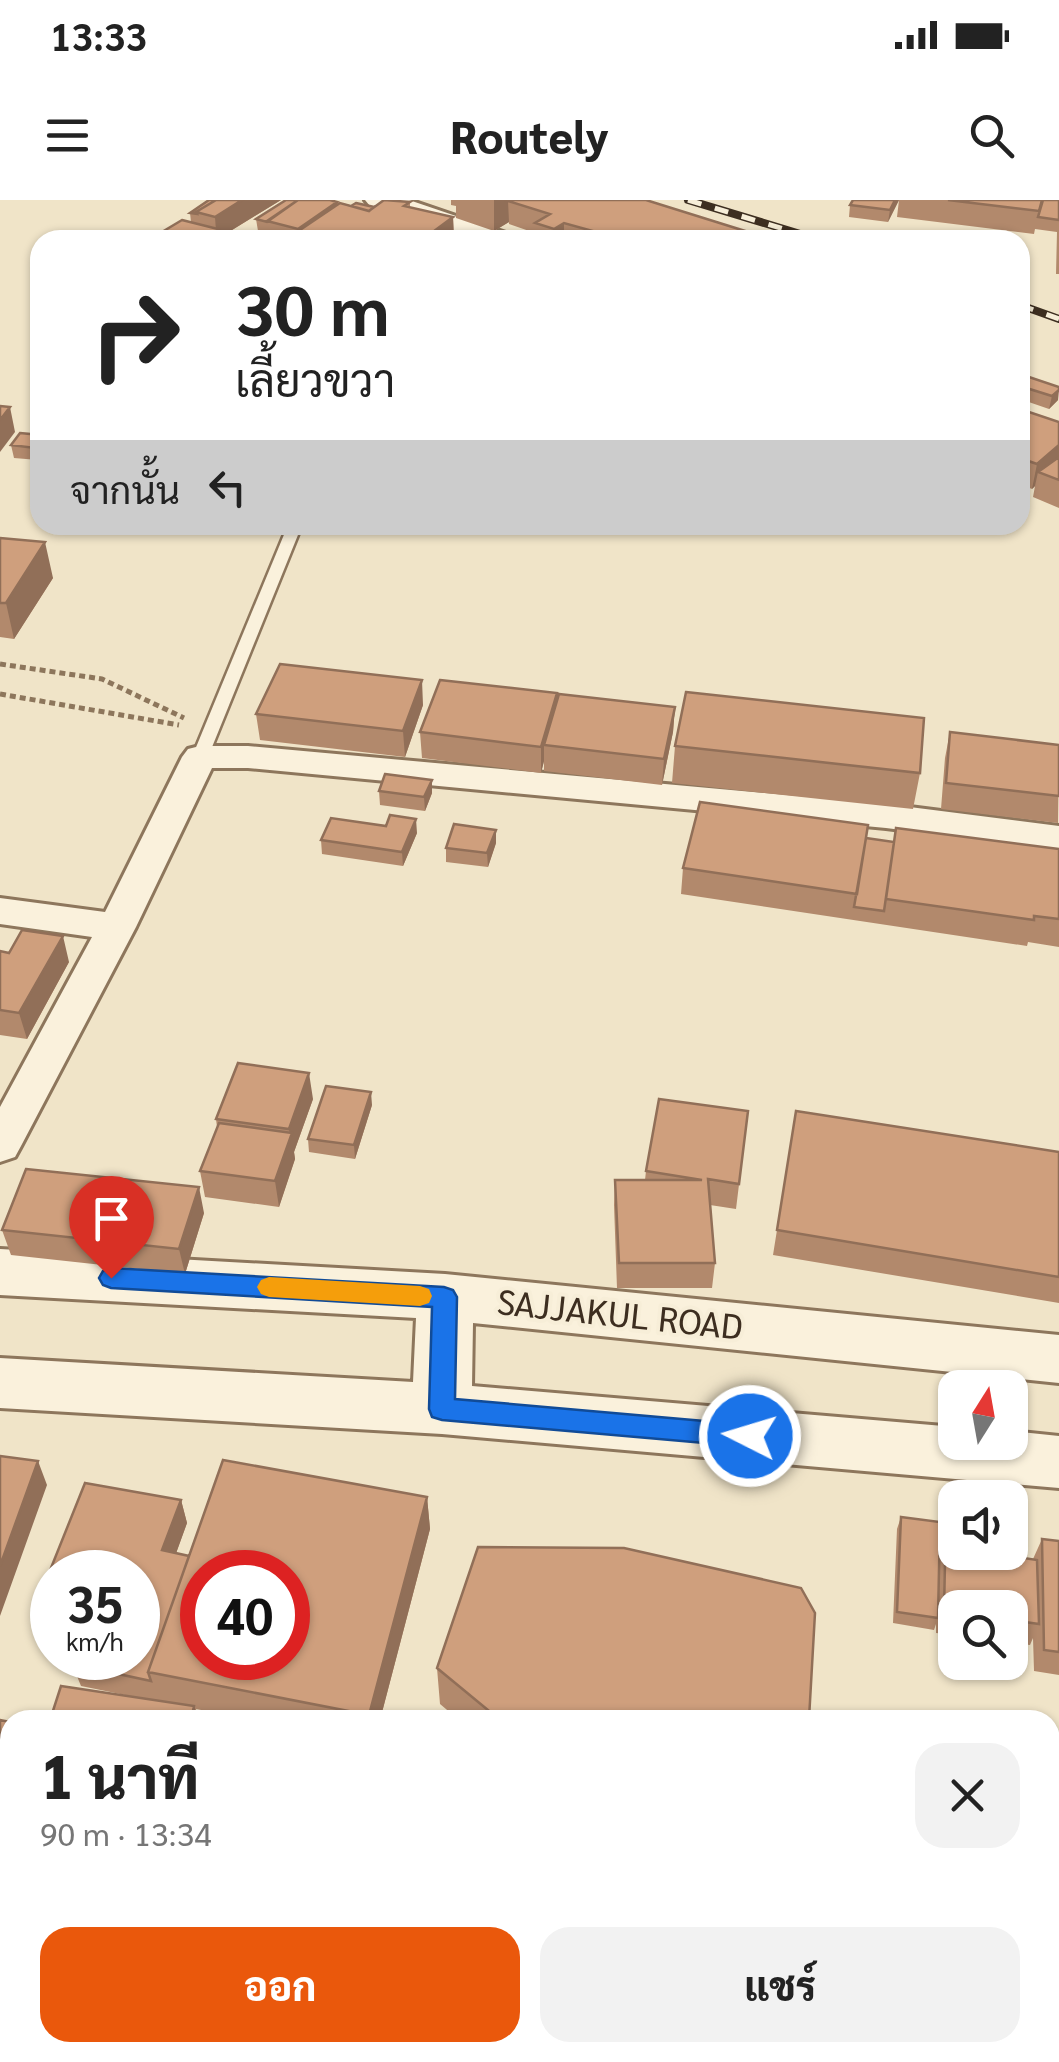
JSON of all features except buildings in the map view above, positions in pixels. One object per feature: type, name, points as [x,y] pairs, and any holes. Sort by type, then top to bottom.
[{"type":"street","points":[[380,200],[468,230]]},
{"type":"street","points":[[0,1146],[117,927],[205,743],[248,758],[886,816],[1059,838]]},
{"type":"street","points":[[0,911],[117,927]]},
{"type":"street","name":"SAJJAKUL ROAD","points":[[0,1272],[444,1297],[1059,1359]]},
{"type":"street","points":[[442,1409],[444,1297]]},
{"type":"street","points":[[0,1383],[442,1409],[1059,1462]]},
{"type":"lane","points":[[205,743],[292,535]]},
{"type":"path","points":[[0,664],[102,679],[205,743]]},
{"type":"path","points":[[0,694],[205,743]]},
{"type":"railway","points":[[688,200],[787,230]]},
{"type":"railway","points":[[1030,309],[1059,319]]},
{"type":"slow traffic","points":[[269,1287],[420,1296]]},
{"type":"route","points":[[111,1278],[444,1297],[442,1409],[750,1436]]}]
